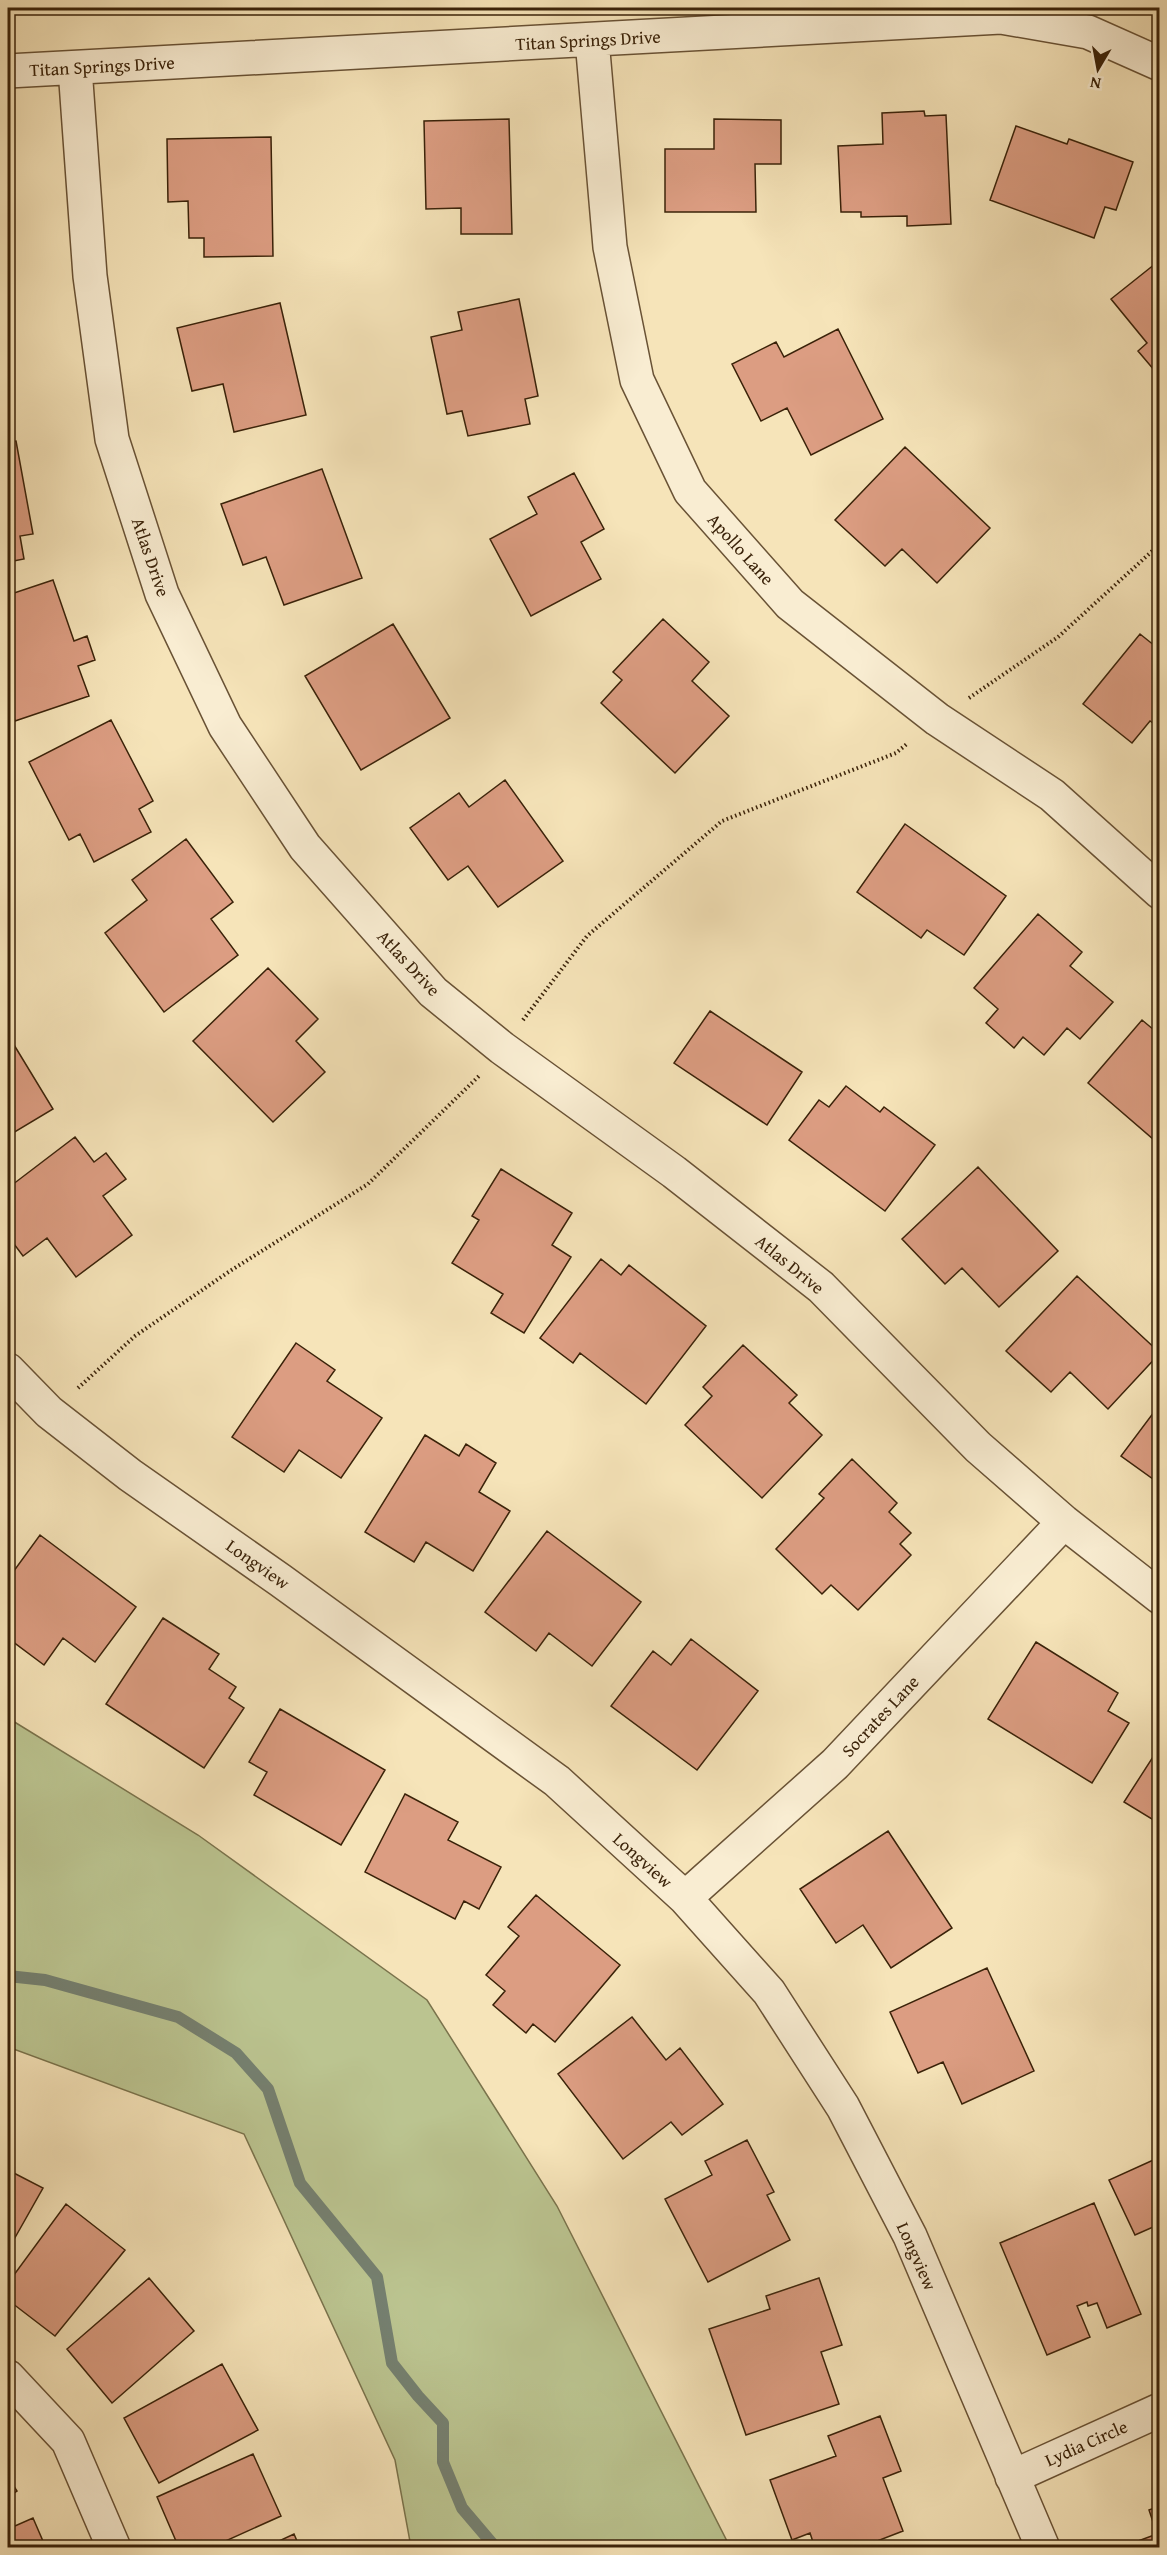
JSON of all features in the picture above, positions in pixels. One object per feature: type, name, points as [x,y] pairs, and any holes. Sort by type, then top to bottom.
[{"type":"street","name":"Titan Springs Drive","points":[[8,71],[1001,17],[1088,32],[1160,64]]},
{"type":"street","name":"Apollo Lane","points":[[592,40],[610,247],[638,380],[690,491],[790,604],[938,719],[1052,795],[1160,892]]},
{"type":"street","name":"Atlas Drive","points":[[75,68],[90,276],[112,439],[162,594],[225,726],[305,847],[433,992],[502,1048],[674,1172],[821,1287],[978,1447],[1064,1522],[1160,1597]]},
{"type":"street","name":"Longview","points":[[8,1370],[49,1412],[130,1475],[280,1580],[556,1781],[685,1898],[769,1992],[843,2107],[910,2236],[1043,2547]]},
{"type":"street","name":"Socrates Lane","points":[[685,1898],[835,1764],[1064,1522]]},
{"type":"street","points":[[8,2377],[68,2441],[114,2547]]},
{"type":"street","name":"Lydia Circle","points":[[1012,2476],[1160,2410]]},
{"type":"path","points":[[49,1412],[135,1336],[230,1271],[368,1184],[479,1077],[587,936],[722,821],[896,753],[938,719],[1058,637],[1160,544]]},
{"type":"green space","points":[[8,1718],[198,1835],[427,2000],[557,2206],[730,2547],[411,2547],[395,2460],[244,2134],[8,2047]]},
{"type":"building","points":[[924,111],[925,116],[946,115],[951,224],[907,226],[907,216],[861,217],[861,212],[841,212],[838,146],[883,144],[882,113]]},
{"type":"building","points":[[509,119],[512,234],[461,234],[461,208],[426,209],[424,121]]},
{"type":"building","points":[[714,119],[781,120],[781,164],[755,164],[756,212],[665,212],[665,149],[714,149]]},
{"type":"building","points":[[1016,126],[1067,144],[1069,139],[1133,162],[1116,210],[1105,207],[1094,238],[990,200]]},
{"type":"building","points":[[271,137],[273,256],[204,257],[204,238],[189,238],[188,201],[168,202],[167,139]]},
{"type":"building","points":[[1160,260],[1160,377],[1138,351],[1147,343],[1111,299]]},
{"type":"building","points":[[519,299],[538,396],[525,399],[530,424],[468,436],[462,411],[447,414],[431,337],[462,330],[458,312]]},
{"type":"building","points":[[280,303],[306,415],[234,432],[223,384],[192,391],[177,328]]},
{"type":"building","points":[[838,329],[883,419],[811,455],[787,408],[761,421],[732,364],[776,342],[784,357]]},
{"type":"building","points":[[16,441],[33,534],[20,536],[24,559],[8,562],[8,442]]},
{"type":"building","points":[[905,447],[990,528],[937,583],[902,549],[885,566],[835,520]]},
{"type":"building","points":[[322,469],[362,578],[284,605],[266,557],[243,565],[221,504]]},
{"type":"building","points":[[574,473],[604,529],[581,542],[601,579],[531,616],[490,539],[537,514],[528,497]]},
{"type":"building","points":[[53,580],[74,641],[87,636],[95,660],[78,666],[89,696],[15,721],[8,699],[8,595]]},
{"type":"building","points":[[663,619],[709,662],[692,681],[729,716],[675,773],[601,703],[622,680],[613,672]]},
{"type":"building","points":[[393,624],[450,718],[361,770],[305,676]]},
{"type":"building","points":[[1140,634],[1160,650],[1160,728],[1150,721],[1132,743],[1083,704]]},
{"type":"building","points":[[111,720],[153,801],[139,809],[151,832],[94,862],[80,834],[69,840],[29,762]]},
{"type":"building","points":[[505,780],[563,861],[498,907],[468,866],[448,880],[410,828],[459,793],[469,807]]},
{"type":"building","points":[[905,824],[1006,896],[964,955],[927,930],[921,938],[857,892]]},
{"type":"building","points":[[186,839],[233,902],[211,919],[238,955],[164,1012],[105,933],[147,900],[132,880]]},
{"type":"building","points":[[1038,914],[1082,952],[1070,966],[1113,1002],[1080,1039],[1067,1028],[1044,1055],[1023,1037],[1014,1048],[986,1023],[998,1009],[974,988]]},
{"type":"building","points":[[268,968],[318,1019],[296,1041],[325,1072],[273,1122],[193,1041]]},
{"type":"building","points":[[710,1011],[802,1072],[767,1125],[674,1063]]},
{"type":"building","points":[[1142,1020],[1160,1035],[1160,1145],[1088,1083]]},
{"type":"building","points":[[8,1035],[53,1109],[8,1136]]},
{"type":"building","points":[[846,1086],[880,1112],[884,1107],[935,1145],[885,1211],[789,1140],[819,1100],[829,1107]]},
{"type":"building","points":[[75,1137],[94,1162],[106,1153],[126,1179],[103,1196],[132,1235],[76,1277],[47,1238],[23,1256],[8,1236],[8,1188]]},
{"type":"building","points":[[978,1167],[1058,1251],[999,1307],[962,1268],[945,1284],[902,1239]]},
{"type":"building","points":[[501,1169],[572,1213],[552,1245],[571,1257],[524,1333],[491,1313],[503,1294],[452,1263],[479,1220],[472,1216]]},
{"type":"building","points":[[601,1259],[621,1275],[629,1265],[706,1326],[646,1404],[580,1353],[573,1363],[540,1338]]},
{"type":"building","points":[[1077,1276],[1160,1353],[1108,1409],[1070,1372],[1051,1392],[1006,1351]]},
{"type":"building","points":[[296,1343],[335,1370],[327,1381],[382,1418],[341,1478],[299,1450],[284,1472],[232,1437]]},
{"type":"building","points":[[743,1345],[797,1395],[789,1403],[822,1435],[762,1498],[685,1425],[712,1396],[703,1387]]},
{"type":"building","points":[[1160,1404],[1160,1484],[1121,1456]]},
{"type":"building","points":[[425,1435],[459,1456],[466,1444],[496,1463],[479,1492],[510,1511],[473,1571],[426,1542],[414,1562],[365,1532]]},
{"type":"building","points":[[852,1459],[897,1503],[889,1512],[911,1533],[900,1544],[911,1555],[858,1610],[831,1585],[822,1594],[776,1549],[824,1498],[819,1494]]},
{"type":"building","points":[[547,1531],[641,1602],[592,1666],[549,1633],[536,1651],[485,1612]]},
{"type":"building","points":[[40,1535],[136,1607],[95,1662],[63,1638],[44,1665],[8,1638],[8,1621],[11,1616],[8,1613],[8,1579]]},
{"type":"building","points":[[163,1618],[219,1654],[209,1669],[236,1687],[229,1698],[244,1708],[204,1768],[106,1704]]},
{"type":"building","points":[[691,1639],[758,1691],[697,1770],[611,1706],[653,1651],[671,1665]]},
{"type":"building","points":[[1036,1642],[1118,1693],[1108,1711],[1129,1723],[1092,1783],[988,1719]]},
{"type":"building","points":[[280,1709],[385,1770],[341,1845],[254,1795],[267,1772],[249,1762]]},
{"type":"building","points":[[1160,1746],[1160,1824],[1124,1802]]},
{"type":"building","points":[[405,1794],[458,1822],[448,1840],[501,1867],[479,1909],[464,1901],[455,1919],[365,1872]]},
{"type":"building","points":[[888,1831],[952,1928],[891,1968],[863,1925],[836,1943],[800,1889]]},
{"type":"building","points":[[536,1895],[620,1965],[555,2042],[533,2024],[526,2033],[493,2005],[505,1991],[486,1975],[519,1936],[508,1927]]},
{"type":"building","points":[[987,1968],[1034,2071],[962,2104],[943,2062],[918,2073],[890,2012]]},
{"type":"building","points":[[632,2017],[666,2060],[680,2048],[723,2104],[682,2135],[671,2122],[623,2159],[558,2074]]},
{"type":"building","points":[[747,2140],[774,2192],[767,2195],[790,2240],[708,2282],[665,2199],[712,2175],[705,2161]]},
{"type":"building","points":[[1160,2157],[1160,2224],[1135,2235],[1109,2180]]},
{"type":"building","points":[[8,2170],[43,2188],[8,2250]]},
{"type":"building","points":[[1094,2203],[1141,2314],[1107,2328],[1097,2303],[1088,2306],[1087,2302],[1077,2306],[1090,2337],[1047,2355],[1000,2243]]},
{"type":"building","points":[[66,2204],[125,2250],[55,2336],[8,2300],[8,2283]]},
{"type":"building","points":[[149,2278],[194,2331],[112,2403],[67,2349]]},
{"type":"building","points":[[819,2278],[842,2345],[821,2352],[839,2404],[746,2435],[709,2329],[770,2309],[766,2296]]},
{"type":"building","points":[[222,2364],[258,2430],[159,2483],[124,2418]]},
{"type":"building","points":[[880,2416],[901,2471],[883,2478],[903,2531],[859,2548],[815,2548],[810,2533],[792,2540],[770,2480],[836,2456],[828,2436]]},
{"type":"building","points":[[253,2454],[281,2516],[210,2548],[179,2548],[157,2497]]},
{"type":"building","points":[[8,2477],[17,2491],[8,2497]]},
{"type":"building","points":[[1160,2506],[1160,2548],[1119,2548],[1157,2534],[1149,2510]]},
{"type":"building","points":[[33,2518],[46,2548],[8,2548],[8,2529]]},
{"type":"building","points":[[294,2534],[300,2548],[264,2548]]},
{"type":"waterway","points":[[8,1976],[45,1980],[178,2017],[236,2053],[268,2089],[300,2183],[377,2277],[392,2363],[443,2423],[443,2462],[462,2508],[496,2548]]}]
